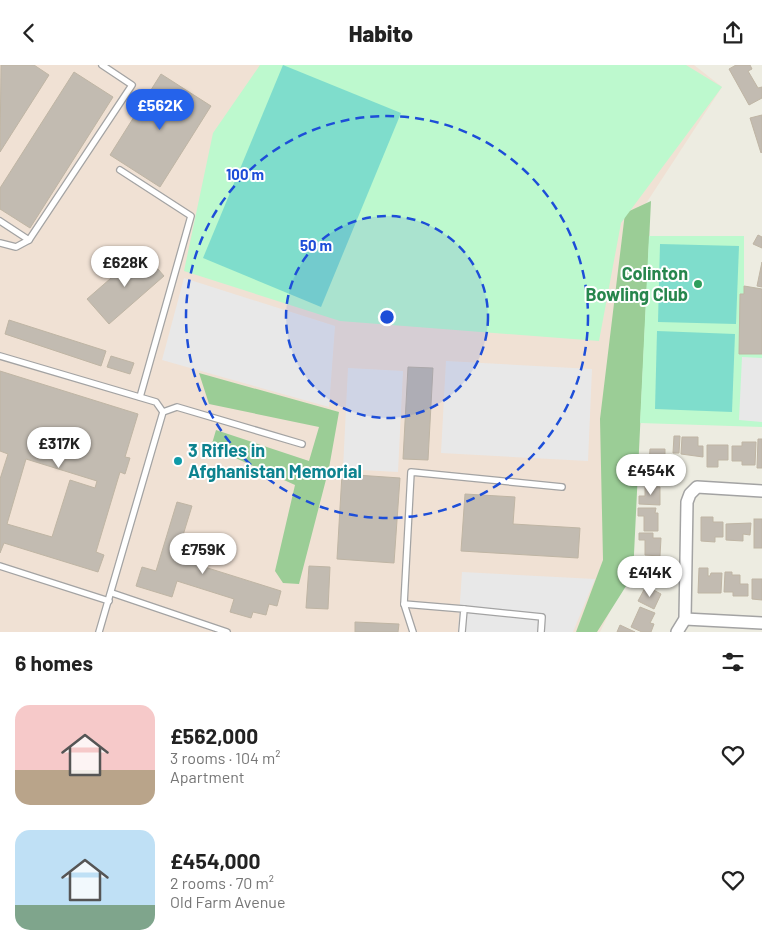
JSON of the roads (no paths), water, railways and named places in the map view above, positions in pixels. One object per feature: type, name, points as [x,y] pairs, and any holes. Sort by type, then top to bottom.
[{"type":"street","points":[[677,632],[685,619],[687,502],[690,493],[697,487],[762,491]]},
{"type":"street","points":[[685,619],[762,623]]},
{"type":"lane","points":[[0,243],[16,247],[29,240],[132,85],[102,65]]},
{"type":"lane","points":[[120,170],[190,217],[140,397]]},
{"type":"lane","points":[[0,221],[29,240]]},
{"type":"lane","points":[[0,356],[156,402],[163,412]]},
{"type":"lane","points":[[163,412],[177,407],[302,444]]},
{"type":"lane","points":[[99,632],[112,593],[163,412]]},
{"type":"lane","points":[[413,632],[404,604],[411,472],[562,487]]},
{"type":"lane","points":[[0,566],[109,601]]},
{"type":"lane","points":[[112,593],[227,632]]},
{"type":"lane","points":[[404,604],[542,617],[542,632]]},
{"type":"lane","points":[[462,632],[464,609]]},
{"type":"place","name":"Colinton Bowling Club","points":[[698,284]]},
{"type":"place","name":"3 Rifles in Afghanistan Memorial","points":[[178,461]]}]
